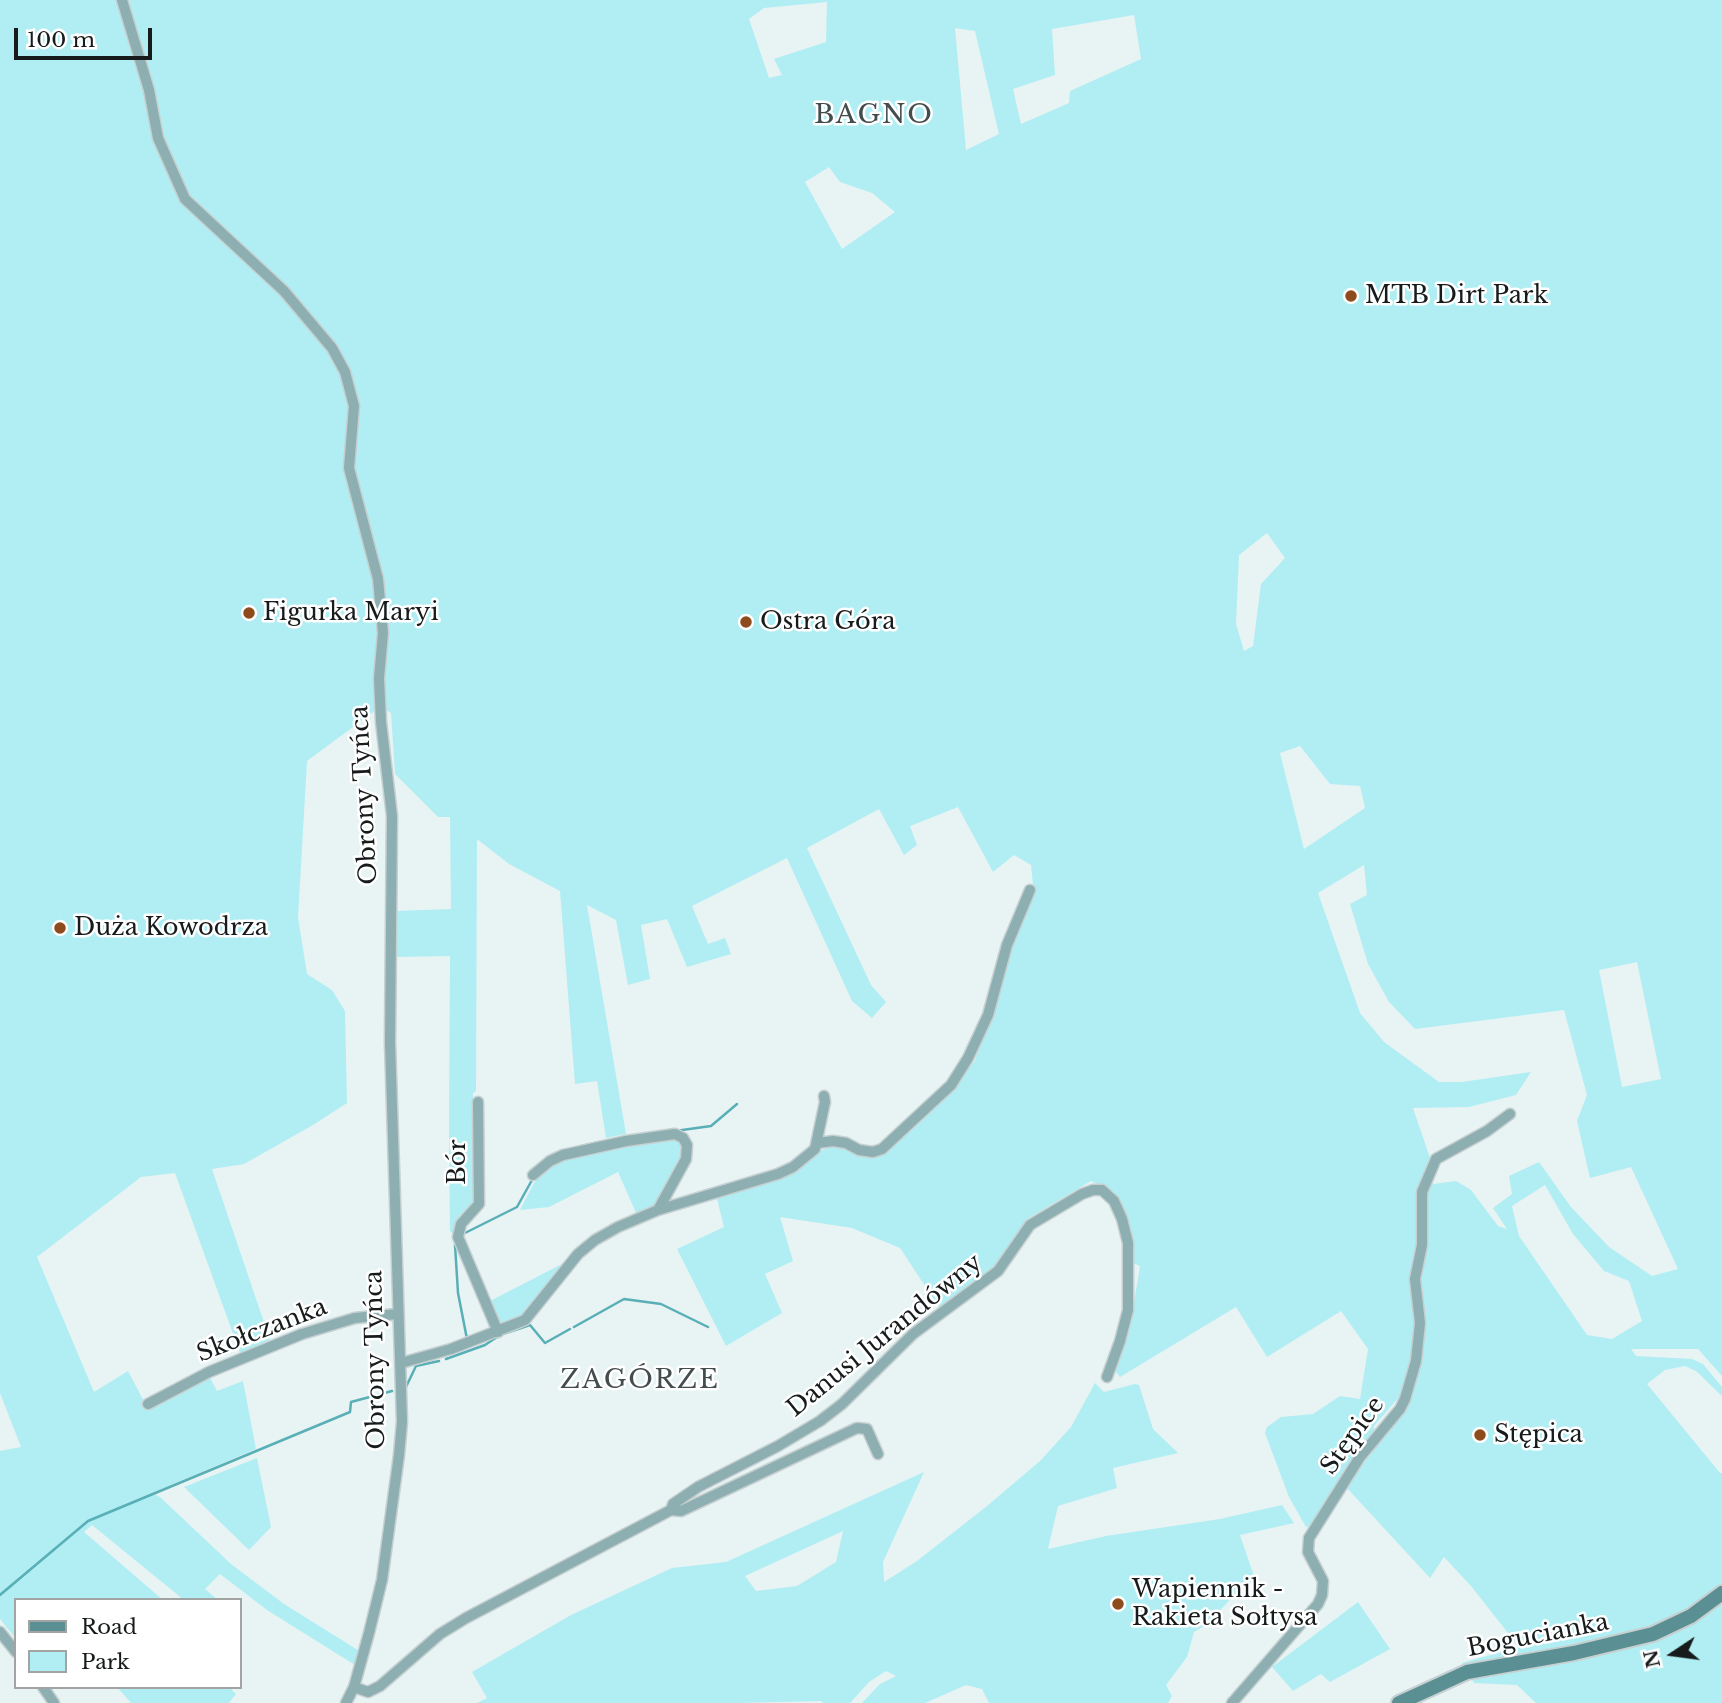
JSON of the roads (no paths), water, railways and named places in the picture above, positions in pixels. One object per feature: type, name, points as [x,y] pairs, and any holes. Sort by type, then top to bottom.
[{"type":"street","name":"Obrony Tyńca","points":[[122,0],[149,90],[158,138],[185,199],[270,276],[313,323],[332,348],[345,372],[354,406],[349,468],[378,579],[383,633],[379,678],[380,722],[392,816],[390,1042],[397,1314],[401,1363],[399,1455],[382,1580],[354,1687],[346,1703]]},
{"type":"street","points":[[818,1143],[846,1143],[859,1150],[873,1152],[882,1149],[951,1085],[968,1058],[988,1015],[1007,945],[1030,890]]},
{"type":"street","points":[[401,1363],[451,1349],[525,1321],[578,1254],[618,1227],[658,1210],[778,1174],[805,1159],[818,1143],[824,1096]]},
{"type":"street","name":"Bór","points":[[478,1102],[479,1204],[461,1224],[458,1237],[498,1332]]},
{"type":"street","name":"Stępice","points":[[1232,1703],[1318,1604],[1323,1581],[1308,1552],[1309,1538],[1360,1457],[1405,1399],[1416,1362],[1420,1323],[1415,1279],[1422,1245],[1422,1192],[1436,1159],[1487,1131],[1510,1114]]},
{"type":"street","points":[[533,1175],[550,1161],[563,1155],[626,1141],[675,1134],[683,1138],[687,1145],[685,1159],[658,1210]]},
{"type":"street","name":"Danusi Jurandówny","points":[[368,1692],[380,1686],[440,1634],[466,1618],[671,1510],[673,1504],[706,1482],[778,1446],[820,1421],[842,1404],[913,1334],[998,1271],[1030,1225],[1093,1189],[1102,1190],[1114,1201],[1129,1243],[1128,1310],[1107,1377]]},
{"type":"street","name":"Skołczanka","points":[[148,1404],[207,1373],[302,1334],[355,1318],[397,1314]]},
{"type":"street","points":[[671,1510],[681,1511],[857,1428],[867,1429],[878,1454]]},
{"type":"street","name":"Bogucianka","points":[[1399,1703],[1467,1672],[1585,1651],[1653,1634],[1691,1616],[1722,1593]]},
{"type":"street","points":[[0,1632],[14,1650]]},
{"type":"street","points":[[354,1687],[368,1692],[373,1703]]},
{"type":"waterway","points":[[675,1131],[711,1126],[737,1104]]},
{"type":"waterway","points":[[582,1146],[599,1142]]},
{"type":"waterway","points":[[463,1234],[517,1207],[532,1180]]},
{"type":"waterway","points":[[455,1245],[458,1293],[467,1339]]},
{"type":"waterway","points":[[574,1327],[624,1299],[661,1304],[708,1327]]},
{"type":"waterway","points":[[446,1359],[530,1325],[545,1343],[570,1329]]},
{"type":"waterway","points":[[405,1389],[416,1366],[439,1361]]},
{"type":"waterway","points":[[0,1595],[88,1521],[350,1412],[351,1402],[392,1391]]},
{"type":"place","name":"MTB Dirt Park","points":[[1351,296]]},
{"type":"place","name":"Figurka Maryi","points":[[249,613]]},
{"type":"place","name":"Ostra Góra","points":[[746,622]]},
{"type":"place","name":"Duża Kowodrza","points":[[60,928]]},
{"type":"place","name":"Stępica","points":[[1480,1435]]},
{"type":"place","name":"Wapiennik - Rakieta Sołtysa","points":[[1118,1604]]},
{"type":"district","name":"BAGNO","points":[[874,116]]},
{"type":"district","name":"ZAGÓRZE","points":[[640,1381]]}]
